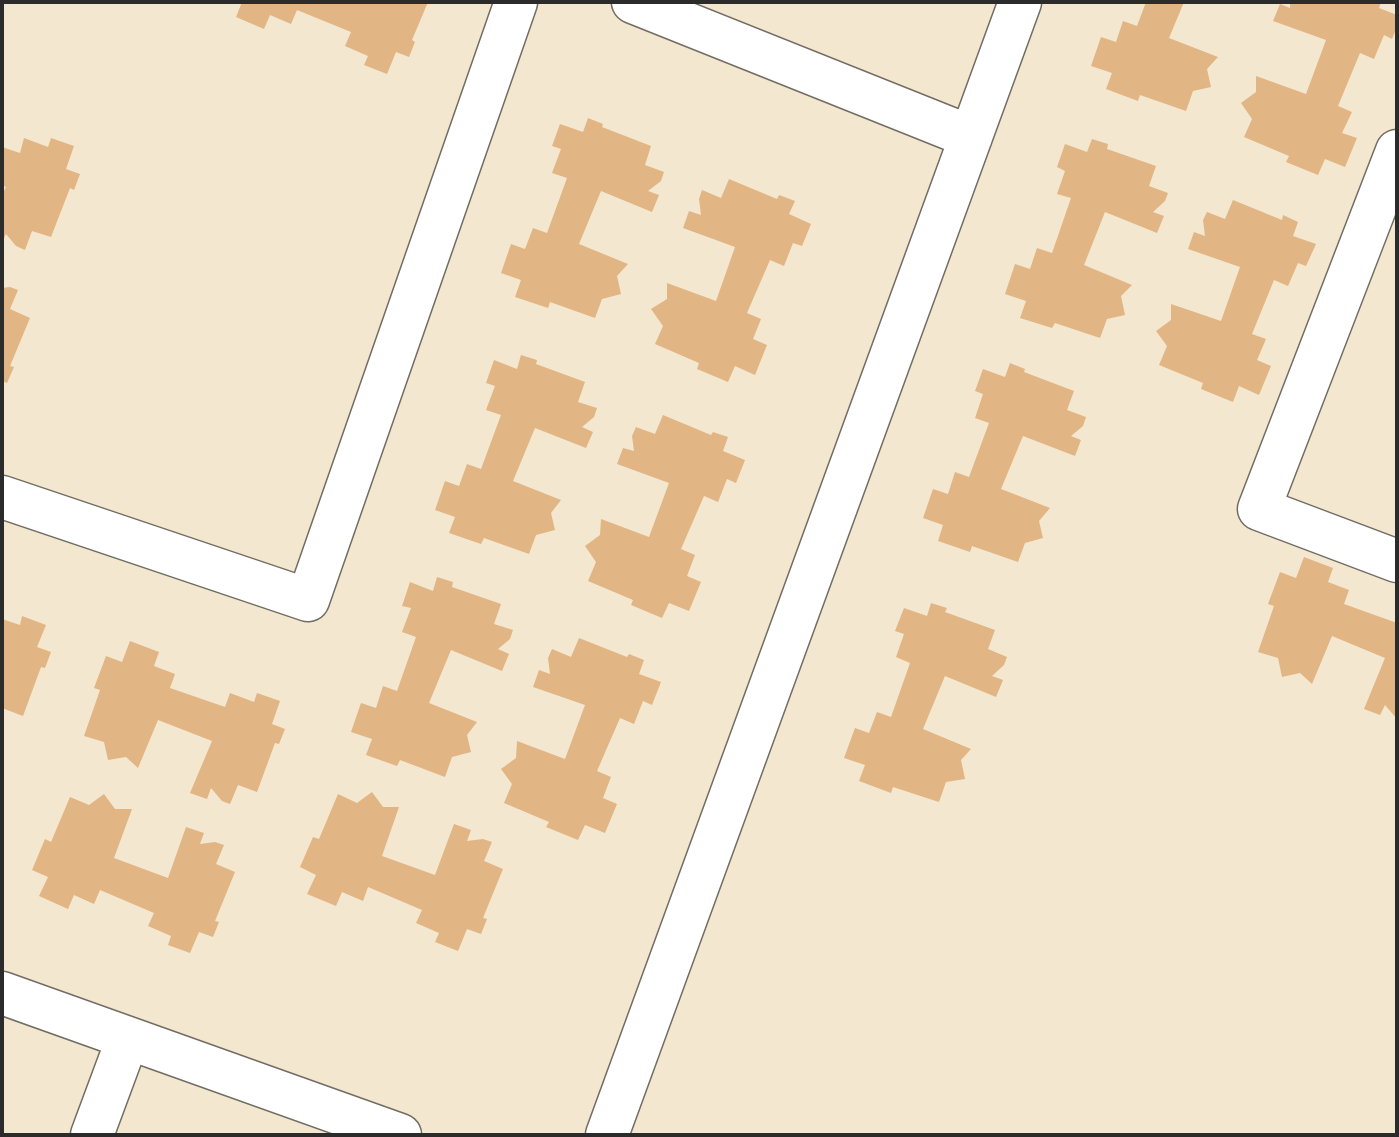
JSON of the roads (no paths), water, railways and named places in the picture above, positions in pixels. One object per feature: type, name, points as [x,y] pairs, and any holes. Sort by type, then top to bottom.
[{"type":"street","points":[[2,497],[308,600],[516,2]]},
{"type":"street","points":[[633,2],[971,137]]},
{"type":"street","points":[[607,1135],[1020,2]]},
{"type":"street","points":[[1397,151],[1259,509],[1397,561]]},
{"type":"street","points":[[2,993],[400,1135]]},
{"type":"street","points":[[92,1135],[128,1038]]}]
